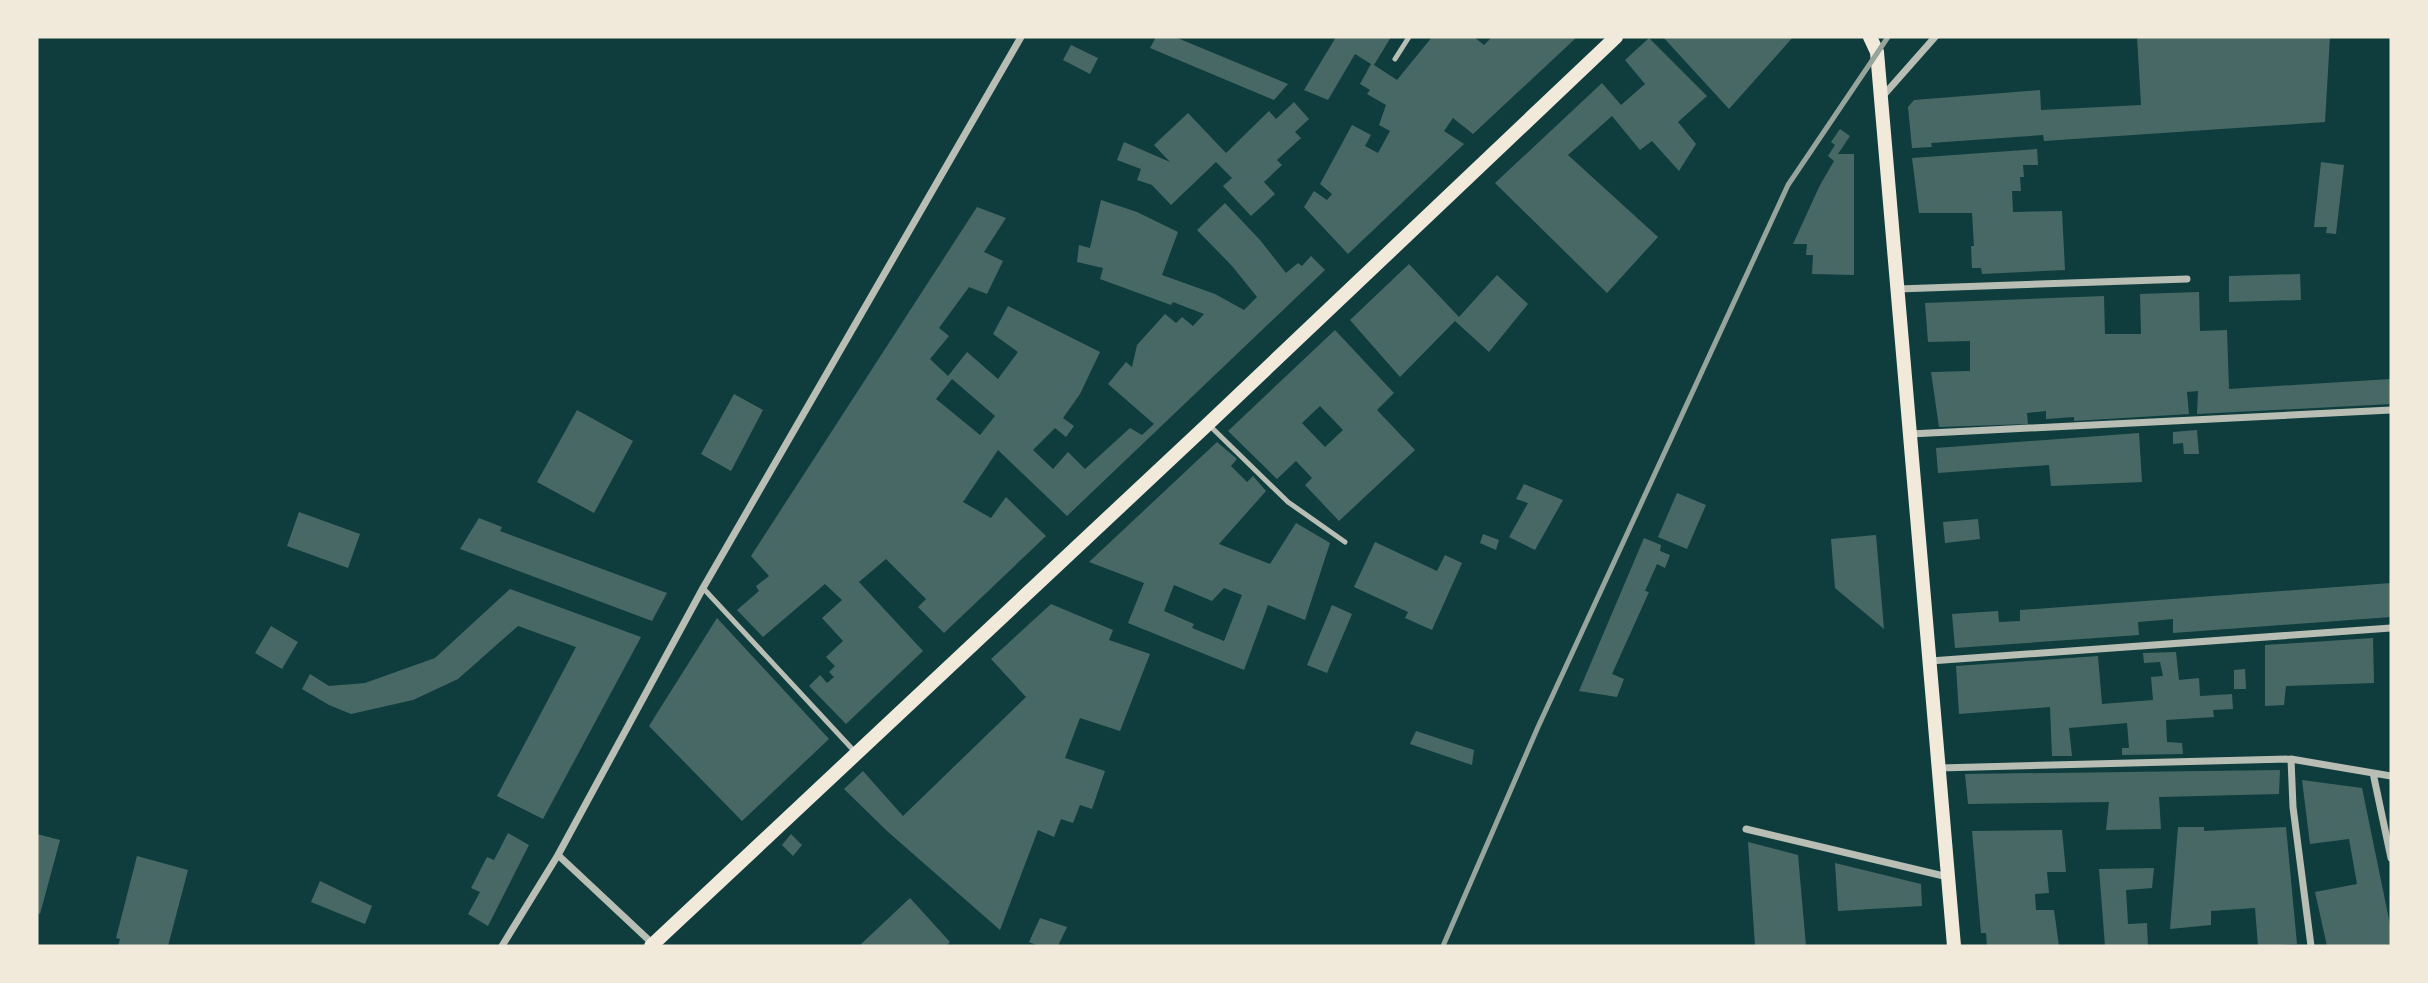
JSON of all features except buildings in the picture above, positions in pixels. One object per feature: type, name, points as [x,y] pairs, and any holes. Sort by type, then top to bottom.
[{"type":"main road","points":[[652,945],[1616,37]]},
{"type":"main road","points":[[1870,37],[1877,52],[1954,946]]},
{"type":"street","points":[[502,946],[558,855],[703,588],[1021,37]]},
{"type":"street","points":[[1880,99],[1935,37]]},
{"type":"street","points":[[1897,289],[2187,279]]},
{"type":"street","points":[[1909,434],[2391,410]]},
{"type":"street","points":[[1929,661],[2391,628]]},
{"type":"street","points":[[1939,768],[2291,759],[2391,776]]},
{"type":"street","points":[[2291,759],[2293,807],[2311,946]]},
{"type":"street","points":[[2373,773],[2391,858]]},
{"type":"street","points":[[1745,829],[1949,877]]},
{"type":"street","points":[[558,855],[652,945]]},
{"type":"lane","points":[[1395,59],[1409,37]]},
{"type":"lane","points":[[1208,424],[1288,502],[1345,541]]},
{"type":"lane","points":[[703,588],[856,753]]},
{"type":"railway","points":[[1443,946],[1538,727],[1788,185],[1888,37]]}]
